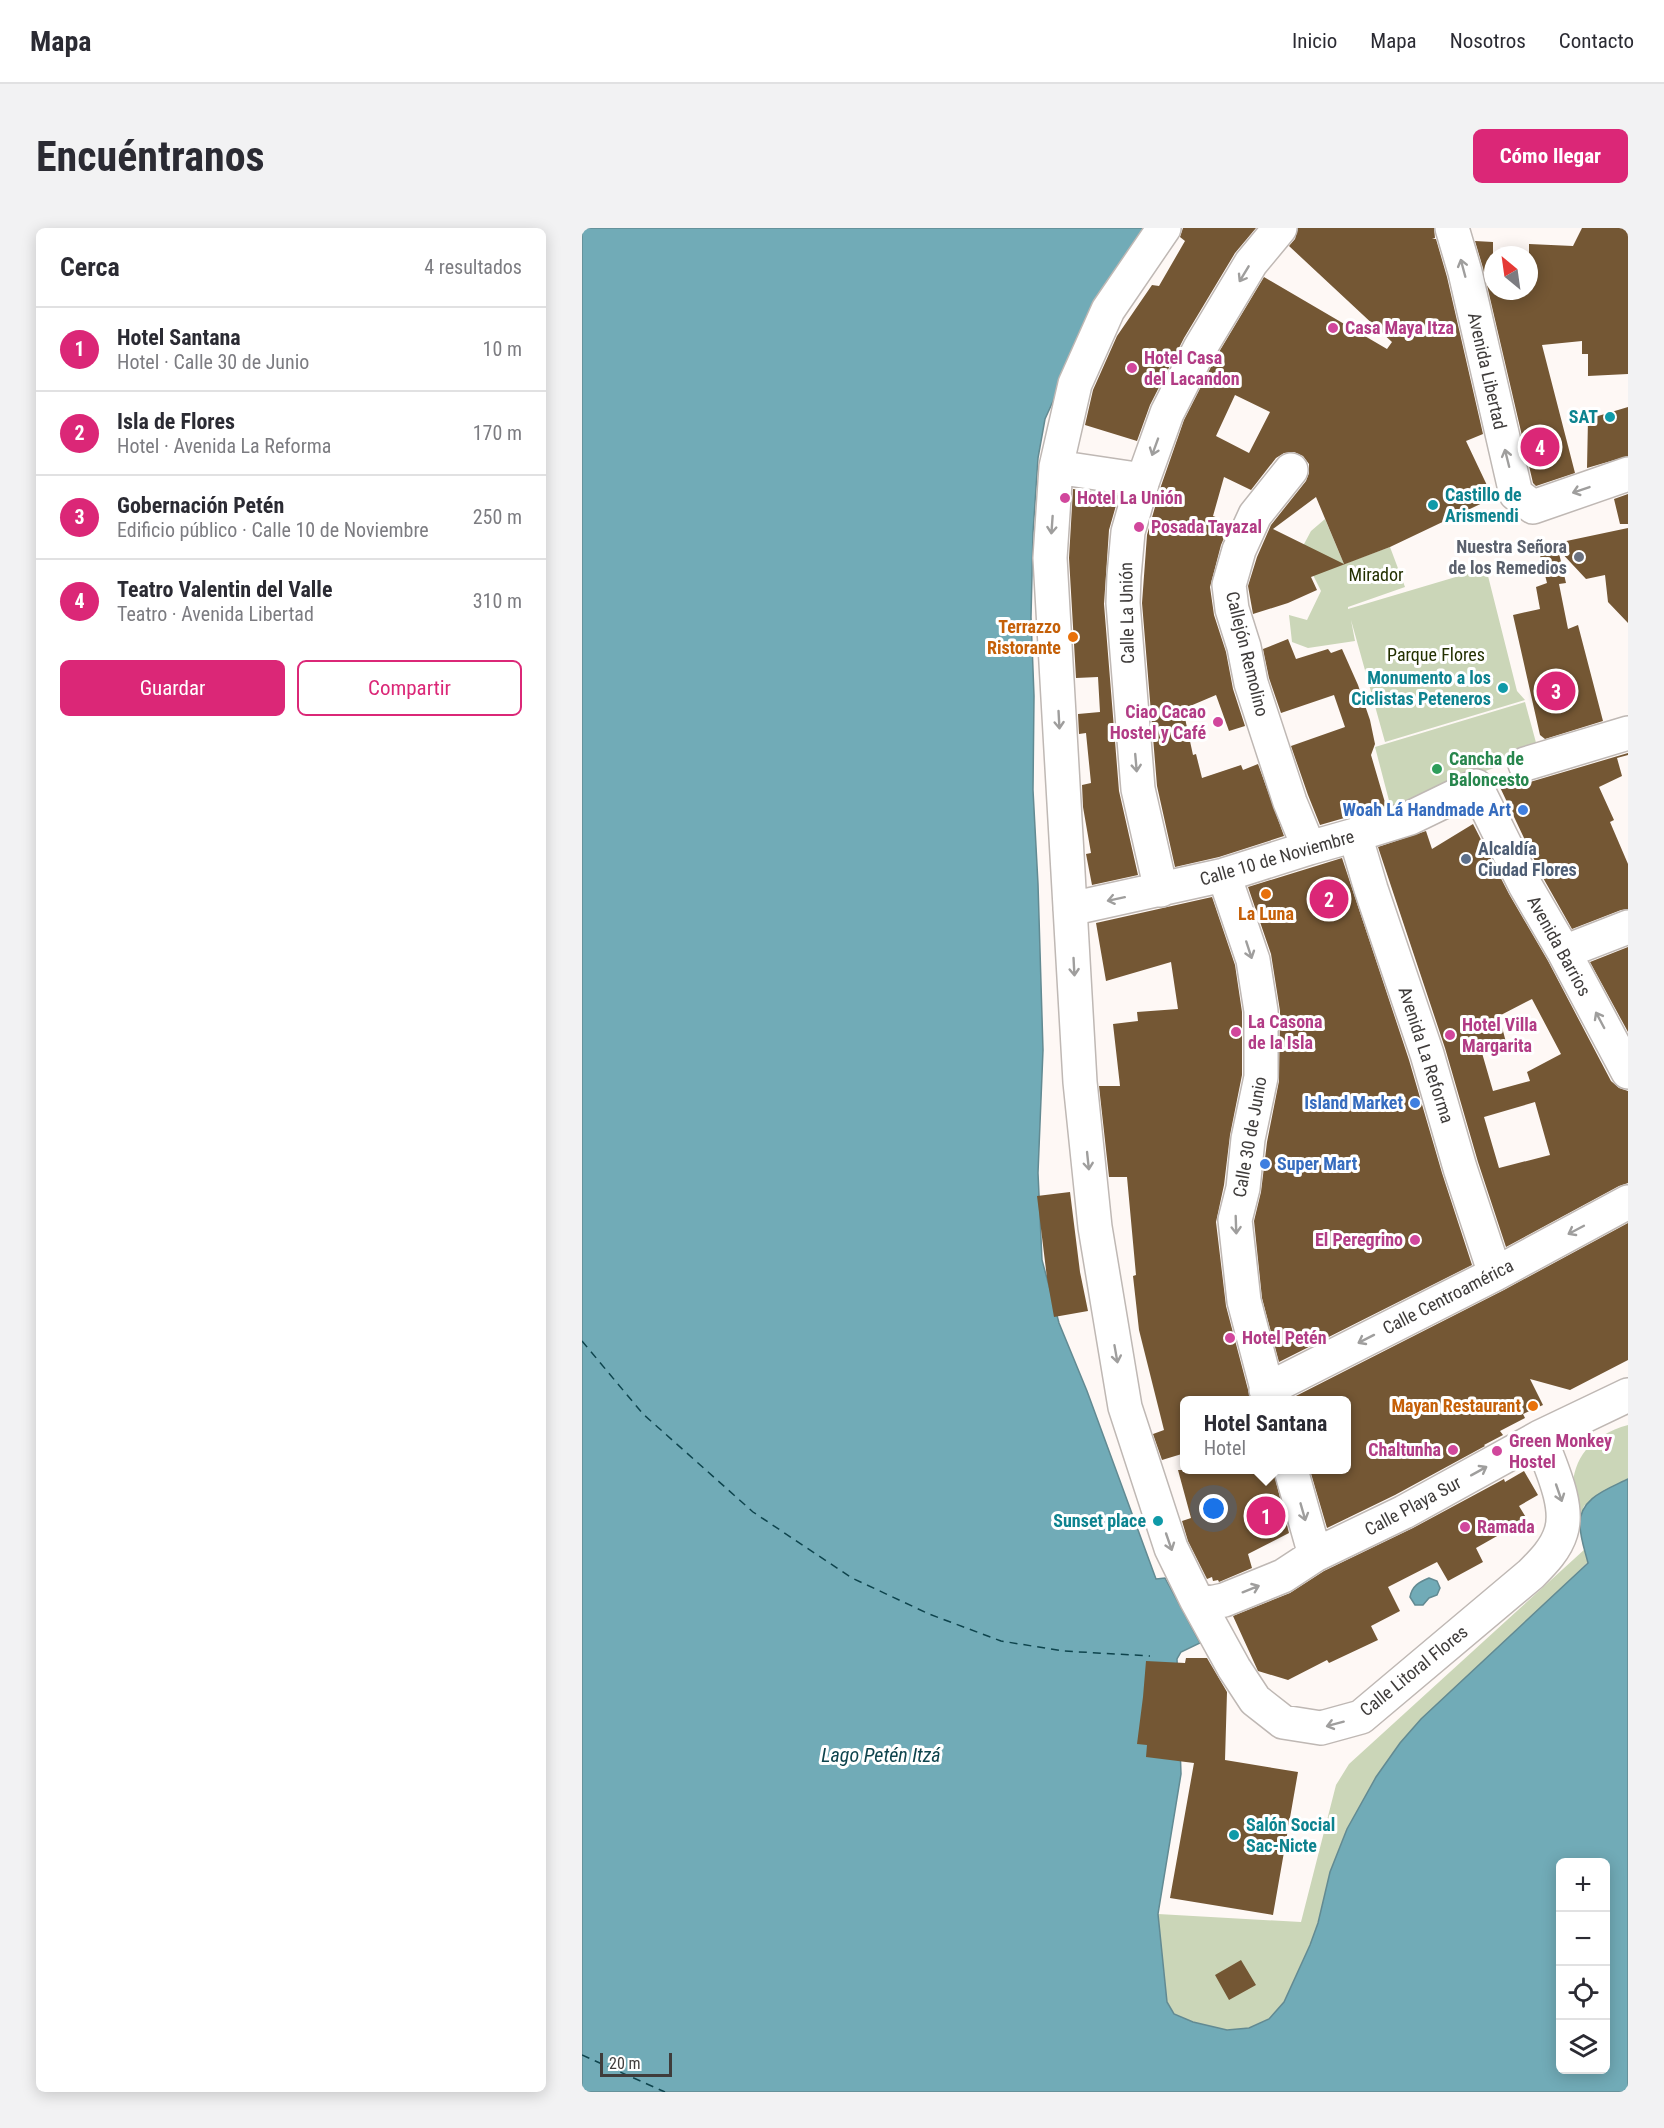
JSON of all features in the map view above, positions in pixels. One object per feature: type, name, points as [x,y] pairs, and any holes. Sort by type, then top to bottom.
[{"type":"street","name":"Calle Litoral Flores","points":[[1164,228],[1108,310],[1075,384],[1056,467],[1050,558],[1080,1082],[1095,1227],[1125,1407],[1171,1548],[1234,1668],[1255,1700],[1283,1722],[1321,1728],[1361,1717],[1531,1574],[1550,1554],[1561,1532],[1564,1508],[1540,1437]]},
{"type":"street","name":"Calle La Unión","points":[[1161,890],[1138,789],[1123,603],[1128,532],[1143,480],[1167,413],[1200,348],[1251,263],[1280,228]]},
{"type":"street","name":"Avenida Libertad","points":[[1452,228],[1465,272],[1516,494],[1533,507],[1628,474]]},
{"type":"street","points":[[1056,467],[1143,480]]},
{"type":"street","name":"Callejón Remolino","points":[[1291,470],[1255,515],[1239,550],[1229,585],[1232,609],[1244,647],[1251,683],[1290,802],[1309,848]]},
{"type":"street","points":[[1526,765],[1628,733]]},
{"type":"street","name":"Calle 10 de Noviembre","points":[[1070,909],[1224,875],[1355,836],[1410,818],[1476,786]]},
{"type":"street","name":"Avenida Barrios","points":[[1476,786],[1525,885],[1564,952],[1628,1072]]},
{"type":"street","name":"Avenida La Reforma","points":[[1355,836],[1427,1054],[1460,1168],[1495,1274]]},
{"type":"street","name":"Calle 30 de Junio","points":[[1224,875],[1252,960],[1262,1011],[1260,1077],[1248,1139],[1243,1188],[1234,1220],[1244,1301],[1268,1395]]},
{"type":"street","points":[[1564,952],[1628,927]]},
{"type":"street","name":"Calle Centroamérica","points":[[1268,1395],[1628,1202]]},
{"type":"street","name":"Calle Playa Sur","points":[[1196,1599],[1210,1603],[1224,1600],[1283,1576],[1315,1555],[1404,1512],[1540,1437],[1628,1395]]},
{"type":"street","points":[[1291,1474],[1315,1555]]},
{"type":"green space","name":"Parque Flores","points":[[1325,519],[1344,564],[1390,547],[1405,587],[1348,607],[1348,609],[1486,568],[1517,691],[1525,700],[1385,742],[1351,620],[1355,641],[1308,648],[1292,642],[1289,615],[1307,620],[1321,591],[1308,565],[1295,561],[1311,531]]},
{"type":"green space","name":"Cancha de Baloncesto","points":[[1525,702],[1538,750],[1534,754],[1451,783],[1392,812],[1375,747]]},
{"type":"green space","points":[[1628,1425],[1628,1479],[1596,1496],[1584,1506],[1579,1525],[1573,1491],[1578,1462],[1597,1440],[1611,1431]]},
{"type":"green space","points":[[1585,1549],[1588,1562],[1400,1743],[1376,1777],[1347,1829],[1330,1872],[1318,1923],[1310,1945],[1284,2002],[1269,2019],[1249,2028],[1227,2030],[1193,2022],[1174,2014],[1167,2002],[1158,1914],[1301,1922],[1336,1785],[1349,1764]]},
{"type":"water","name":"Lago Petén Itzá","points":[[582,228],[1145,228],[1088,324],[1045,419],[1038,458],[1033,533],[1031,617],[1034,696],[1033,790],[1043,1050],[1038,1173],[1042,1260],[1059,1323],[1087,1391],[1156,1579],[1165,1578],[1200,1643],[1181,1652],[1177,1659],[1181,1774],[1158,1914],[1167,2002],[1174,2014],[1193,2022],[1227,2030],[1249,2028],[1269,2019],[1284,2002],[1310,1945],[1318,1923],[1330,1872],[1347,1829],[1376,1777],[1400,1743],[1421,1719],[1588,1563],[1580,1530],[1584,1508],[1596,1496],[1628,1479],[1628,2092],[582,2092]]},
{"type":"water","points":[[1429,1578],[1437,1581],[1440,1588],[1437,1595],[1429,1598],[1423,1605],[1415,1605],[1410,1597],[1412,1590]]},
{"type":"building","points":[[1183,228],[1256,228],[1235,253],[1184,338],[1150,405],[1137,441],[1085,425],[1093,390],[1117,336],[1152,285],[1159,286],[1185,241],[1180,237]]},
{"type":"building","points":[[1298,228],[1434,228],[1435,238],[1432,239],[1436,239],[1447,277],[1483,434],[1466,441],[1493,498],[1390,547],[1311,577],[1317,590],[1288,603],[1253,614],[1248,586],[1257,557],[1271,525],[1306,481],[1309,464],[1303,456],[1294,452],[1284,453],[1276,458],[1251,490],[1224,477],[1213,516],[1218,518],[1217,520],[1230,524],[1221,545],[1210,587],[1214,615],[1245,726],[1229,731],[1216,695],[1183,709],[1193,755],[1196,754],[1202,778],[1241,765],[1243,770],[1258,764],[1284,836],[1219,857],[1175,867],[1157,786],[1142,603],[1147,535],[1184,420],[1216,357],[1264,277],[1387,349],[1392,342],[1289,246],[1295,239]],"holes":[[[1235,395],[1270,412],[1249,453],[1216,436]],[[1316,497],[1344,564],[1273,529]]]},
{"type":"building","points":[[1582,228],[1628,228],[1628,374],[1588,376],[1588,354],[1582,354],[1582,341],[1542,345],[1575,473],[1536,486],[1533,483],[1490,300],[1538,300],[1538,246],[1529,246],[1529,244],[1573,246]]},
{"type":"building","points":[[1475,241],[1493,242],[1493,246],[1484,246],[1484,272]]},
{"type":"building","name":"SAT","points":[[1628,407],[1628,456],[1587,468],[1588,419]]},
{"type":"building","points":[[1073,489],[1119,495],[1109,530],[1104,604],[1119,791],[1138,875],[1092,885],[1086,854],[1091,853],[1083,807],[1082,785],[1091,783],[1086,733],[1079,734],[1078,714],[1100,712],[1098,677],[1076,678],[1069,558]]},
{"type":"building","points":[[1628,494],[1628,524],[1620,524],[1614,499]]},
{"type":"building","points":[[1628,528],[1628,623],[1608,602],[1605,575],[1586,579],[1558,549],[1566,583],[1559,584],[1568,629],[1578,625],[1603,721],[1545,739],[1540,735],[1513,615],[1540,609],[1536,587],[1547,583],[1538,547]]},
{"type":"building","points":[[1288,639],[1296,659],[1328,649],[1331,653],[1342,649],[1370,720],[1375,744],[1371,755],[1386,806],[1320,825],[1291,746],[1345,727],[1334,695],[1281,713],[1269,678],[1263,649]]},
{"type":"building","points":[[1628,753],[1628,755],[1617,758],[1622,776],[1599,787],[1614,820],[1610,822],[1628,864],[1628,909],[1572,929],[1542,876],[1498,783],[1511,776],[1520,782],[1530,782]]},
{"type":"building","points":[[1473,824],[1611,1081],[1619,1088],[1628,1091],[1628,1183],[1506,1247],[1478,1162],[1445,1048],[1378,847],[1426,831],[1432,849]],"holes":[[[1532,999],[1561,1054],[1527,1072],[1530,1081],[1493,1091],[1482,1053],[1507,1046],[1499,1016]],[[1535,1102],[1550,1155],[1499,1168],[1484,1117]]]},
{"type":"building","points":[[1342,858],[1409,1060],[1472,1265],[1279,1362],[1262,1298],[1254,1221],[1279,1081],[1280,1011],[1271,954],[1248,887]]},
{"type":"building","points":[[1212,897],[1235,965],[1242,1012],[1242,1075],[1216,1222],[1226,1306],[1250,1396],[1180,1396],[1180,1455],[1162,1460],[1153,1434],[1164,1430],[1139,1330],[1127,1177],[1109,1177],[1099,1086],[1120,1086],[1113,1024],[1138,1021],[1137,1012],[1178,1009],[1171,962],[1106,981],[1096,923]]},
{"type":"building","points":[[1628,947],[1628,1032],[1590,962]]},
{"type":"building","points":[[1070,1192],[1080,1272],[1088,1311],[1054,1317],[1037,1196]]},
{"type":"building","points":[[1628,1223],[1628,1360],[1570,1390],[1530,1379],[1543,1405],[1523,1414],[1525,1418],[1500,1431],[1503,1435],[1395,1495],[1327,1528],[1311,1474],[1351,1474],[1351,1396],[1296,1396],[1504,1290]]},
{"type":"building","points":[[1178,1470],[1180,1474],[1274,1474],[1289,1533],[1248,1554],[1252,1568],[1219,1582],[1218,1580],[1213,1581],[1212,1577],[1207,1579],[1188,1541],[1182,1521],[1191,1518]]},
{"type":"building","points":[[1524,1471],[1538,1495],[1519,1506],[1527,1519],[1476,1548],[1483,1562],[1448,1581],[1437,1562],[1388,1587],[1400,1611],[1371,1626],[1378,1640],[1329,1663],[1327,1660],[1288,1680],[1258,1671],[1233,1616],[1290,1593],[1324,1571]]},
{"type":"building","name":"Salón Social Sac-Nicte","points":[[1186,1658],[1207,1658],[1227,1692],[1225,1760],[1298,1772],[1273,1915],[1170,1898],[1194,1763],[1146,1757],[1147,1745],[1137,1744],[1146,1661],[1185,1663]]},
{"type":"building","points":[[1241,1960],[1256,1985],[1229,2000],[1215,1975]]},
{"type":"ferry route","points":[[582,1341],[643,1414],[753,1512],[852,1578],[929,1614],[1001,1641],[1063,1651],[1150,1656]]},
{"type":"ferry route","points":[[582,2055],[665,2092]]},
{"type":"place","name":"Casa Maya Itza","points":[[1333,328]]},
{"type":"place","name":"Hotel Casa del Lacandon","points":[[1132,368]]},
{"type":"place","name":"SAT","points":[[1610,417]]},
{"type":"place","name":"Teatro Valentin del Valle","points":[[1540,447]]},
{"type":"place","name":"Hotel La Unión","points":[[1065,498]]},
{"type":"place","name":"Castillo de Arismendi","points":[[1433,505]]},
{"type":"place","name":"Posada Tayazal","points":[[1139,527]]},
{"type":"place","name":"Nuestra Señora de los Remedios","points":[[1579,557]]},
{"type":"place","name":"Terrazzo Ristorante","points":[[1073,637]]},
{"type":"place","name":"Monumento a los Ciclistas Peteneros","points":[[1503,688]]},
{"type":"place","name":"Gobernación Petén","points":[[1556,691]]},
{"type":"place","name":"Ciao Cacao Hostel y Café","points":[[1218,722]]},
{"type":"place","name":"Cancha de Baloncesto","points":[[1437,769]]},
{"type":"place","name":"Woah Lá Handmade Art","points":[[1523,810]]},
{"type":"place","name":"Alcaldía Ciudad Flores","points":[[1466,859]]},
{"type":"place","name":"La Luna","points":[[1266,894]]},
{"type":"place","name":"Isla de Flores","points":[[1329,899]]},
{"type":"place","name":"La Casona de la Isla","points":[[1236,1032]]},
{"type":"place","name":"Hotel Villa Margarita","points":[[1450,1035]]},
{"type":"place","name":"Island Market","points":[[1415,1103]]},
{"type":"place","name":"Super Mart","points":[[1265,1164]]},
{"type":"place","name":"El Peregrino","points":[[1415,1240]]},
{"type":"place","name":"Hotel Petén","points":[[1230,1338]]},
{"type":"place","name":"Mayan Restaurant","points":[[1533,1406]]},
{"type":"place","name":"Chaltunha","points":[[1453,1450]]},
{"type":"place","name":"Green Monkey Hostel","points":[[1497,1451]]},
{"type":"place","name":"Hotel Santana","points":[[1266,1516]]},
{"type":"place","name":"Sunset place","points":[[1158,1521]]},
{"type":"place","name":"Ramada","points":[[1465,1527]]},
{"type":"place","name":"Salón Social Sac-Nicte","points":[[1234,1835]]},
{"type":"park label","name":"Mirador","points":[[1376,575]]}]
